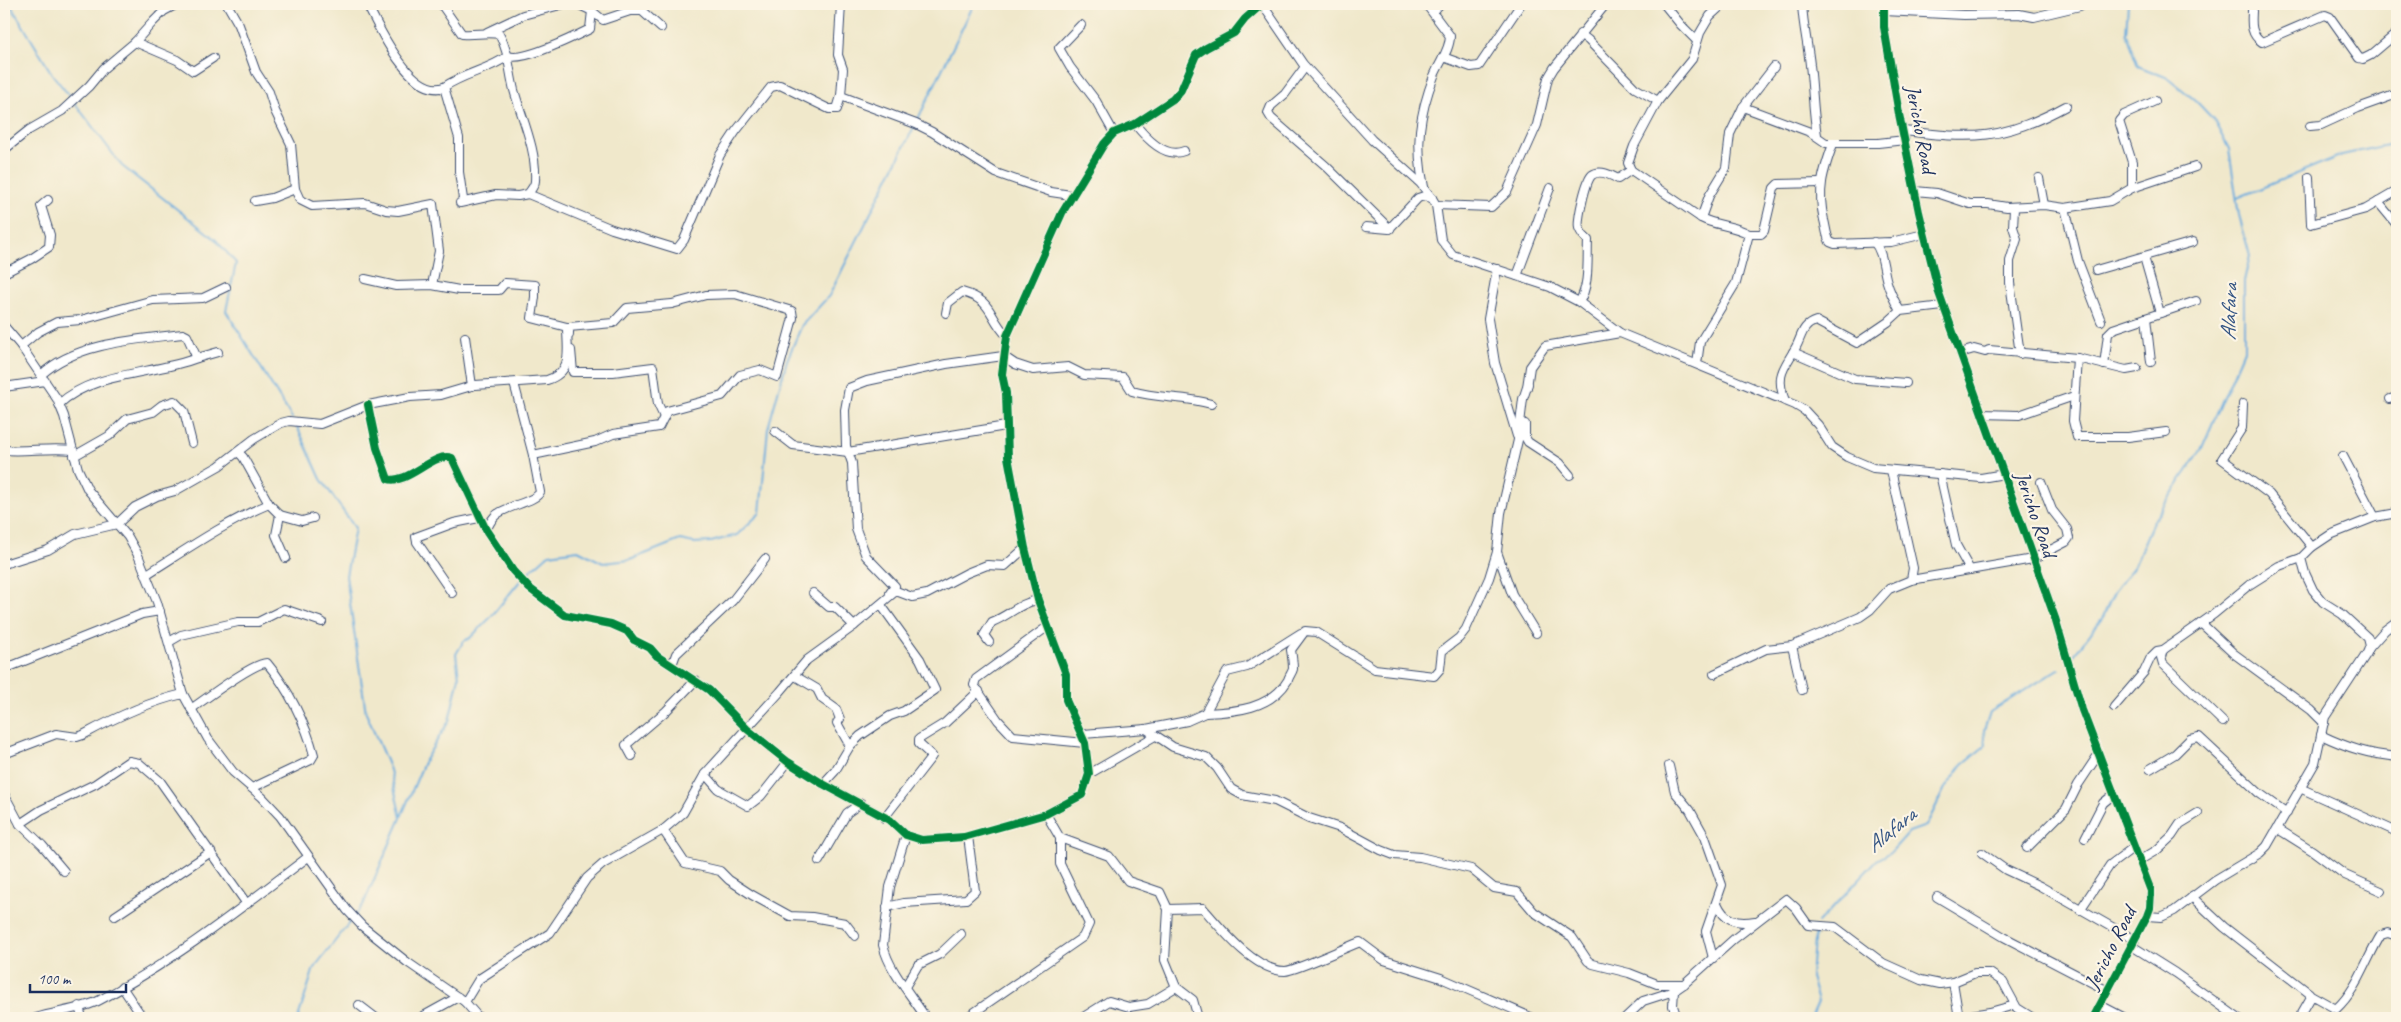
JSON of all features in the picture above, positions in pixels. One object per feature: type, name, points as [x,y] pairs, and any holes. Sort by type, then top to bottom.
[{"type":"street","points":[[4,150],[29,130],[62,111],[89,86],[104,68],[135,42],[164,11],[177,4]]},
{"type":"street","points":[[227,4],[239,25],[256,72],[269,92],[274,111],[291,144],[295,189],[300,200],[312,206],[365,203],[386,210],[398,211],[433,204],[439,250],[432,285]]},
{"type":"street","points":[[367,4],[383,38],[416,81],[431,89],[444,87],[459,77],[498,63],[508,56]]},
{"type":"street","points":[[441,4],[462,34],[475,35],[487,32],[523,15],[564,4]]},
{"type":"street","points":[[577,4],[592,11],[603,20],[630,11],[642,11],[661,28]]},
{"type":"street","points":[[444,87],[459,138],[459,172],[462,201],[496,195],[518,196],[528,194],[612,229],[677,249],[684,240],[720,155],[736,130],[771,87],[780,85],[829,109],[837,108],[841,96],[843,69],[838,55],[841,4]]},
{"type":"street","points":[[368,405],[377,448],[388,479],[393,480],[415,472],[441,457],[448,456],[455,462],[486,530],[529,588],[565,615],[611,624],[627,631],[634,640],[650,648],[657,656],[710,690],[747,729],[788,762],[823,784],[861,802],[890,820],[906,835],[922,840],[941,840],[968,836],[1046,814],[1082,795],[1089,774],[1086,761],[1086,743],[1066,700],[1066,674],[1038,600],[1025,548],[1008,457],[1003,356],[1007,336],[1071,195],[1085,177],[1104,144],[1114,133],[1135,124],[1173,99],[1181,90],[1196,55],[1234,33],[1244,19],[1262,4],[1305,67],[1372,140],[1425,189],[1434,201],[1441,240],[1446,249],[1453,255],[1550,287],[1579,302],[1620,333],[1805,411],[1832,446],[1847,457],[1874,468],[1981,478],[2004,474]]},
{"type":"street","points":[[1425,189],[1418,137],[1426,100],[1450,43],[1450,36],[1426,4]]},
{"type":"street","points":[[1433,12],[1440,4]]},
{"type":"street","points":[[1443,57],[1471,68],[1479,66],[1521,4]]},
{"type":"street","points":[[1366,227],[1386,230],[1390,228],[1418,198],[1424,196],[1434,201],[1491,207],[1507,192],[1537,125],[1548,78],[1580,34],[1606,4]]},
{"type":"street","points":[[1664,4],[1697,41]]},
{"type":"street","points":[[1723,4],[1710,16],[1697,41],[1692,59],[1658,101],[1634,146],[1628,162],[1631,170],[1712,224],[1726,226],[1749,234],[1764,232],[1774,188],[1778,184],[1820,183]]},
{"type":"street","points":[[1802,4],[1817,135]]},
{"type":"street","points":[[2252,4],[2250,20],[2258,39],[2262,42],[2325,15],[2330,17],[2359,58],[2363,59],[2397,32]]},
{"type":"street","points":[[1884,7],[1964,15],[2019,14],[2034,17],[2080,6]]},
{"type":"street","name":"Jericho Road","points":[[1884,7],[1886,40],[1903,131],[1924,234],[1943,306],[2055,618],[2082,710],[2151,891],[2148,916],[2093,1018]]},
{"type":"street","points":[[508,56],[514,58],[542,50],[590,29],[592,11]]},
{"type":"street","points":[[1081,25],[1060,48],[1080,82],[1096,101],[1114,133]]},
{"type":"street","points":[[487,32],[499,34],[506,46],[536,183],[528,194]]},
{"type":"street","points":[[1580,34],[1636,88],[1658,101]]},
{"type":"street","points":[[135,42],[177,60],[193,71],[213,58]]},
{"type":"street","points":[[1305,67],[1285,94],[1271,106],[1268,113],[1271,118],[1326,166],[1390,228]]},
{"type":"street","points":[[1701,218],[1709,196],[1726,168],[1730,134],[1743,107],[1774,67]]},
{"type":"street","points":[[2310,126],[2322,125],[2358,108],[2397,94]]},
{"type":"street","points":[[841,96],[916,124],[996,173],[1051,192],[1071,195]]},
{"type":"street","points":[[2132,188],[2132,162],[2119,121],[2124,115],[2155,101]]},
{"type":"street","points":[[1903,131],[1950,136],[2001,134],[2039,121],[2066,106]]},
{"type":"street","points":[[1743,107],[1778,118],[1817,135],[1825,142],[1833,144],[1905,140]]},
{"type":"street","points":[[1135,124],[1144,135],[1165,151],[1176,155],[1184,151]]},
{"type":"street","points":[[1833,144],[1820,183],[1820,204],[1830,242],[1835,244],[1887,242],[1924,234]]},
{"type":"street","points":[[1915,191],[1945,195],[1970,204],[1988,204],[2014,208],[2044,205],[2065,208],[2110,201],[2132,188],[2195,168]]},
{"type":"street","points":[[1579,302],[1584,295],[1588,240],[1583,236],[1579,228],[1578,219],[1588,183],[1591,176],[1597,173],[1605,173],[1618,179],[1631,170]]},
{"type":"street","points":[[2309,177],[2312,224],[2366,208],[2397,190]]},
{"type":"street","points":[[2039,178],[2044,205]]},
{"type":"street","points":[[1517,276],[1550,188]]},
{"type":"street","points":[[255,201],[272,198],[295,189]]},
{"type":"street","points":[[4,273],[31,259],[48,247],[50,236],[41,206],[48,200]]},
{"type":"street","points":[[2378,202],[2397,224]]},
{"type":"street","points":[[2014,208],[2013,227],[2016,239],[2010,261],[2010,283],[2020,354]]},
{"type":"street","points":[[2065,208],[2078,261],[2101,321]]},
{"type":"street","points":[[1697,364],[1700,342],[1736,283],[1749,234]]},
{"type":"street","points":[[1874,242],[1880,248],[1887,283],[1900,311]]},
{"type":"street","points":[[1880,248],[1887,242]]},
{"type":"street","points":[[2096,270],[2193,242]]},
{"type":"street","points":[[2144,257],[2160,313]]},
{"type":"street","points":[[1497,269],[1488,319],[1495,363],[1513,417],[1518,440]]},
{"type":"street","points":[[4,564],[48,550],[75,534],[116,524],[135,507],[157,496],[175,491],[219,466],[267,430],[285,422],[320,424],[368,405],[410,397],[441,395],[472,386],[529,383],[555,377],[566,365],[566,328],[532,318],[535,285],[511,282],[505,283],[500,290],[459,290],[432,285],[396,286],[365,278]]},
{"type":"street","points":[[21,346],[38,332],[57,322],[81,320],[153,300],[203,298],[226,287]]},
{"type":"street","points":[[946,313],[948,303],[962,292],[974,295],[986,302],[998,326],[1007,336]]},
{"type":"street","points":[[533,455],[595,442],[612,434],[659,427],[664,416],[670,410],[722,396],[740,376],[760,370],[777,377],[793,318],[792,310],[735,294],[706,295],[672,304],[627,308],[613,323],[569,327],[573,372],[613,372],[653,367],[658,404],[664,416]]},
{"type":"street","points":[[2104,365],[2110,332],[2196,301]]},
{"type":"street","points":[[1785,401],[1781,390],[1783,368],[1793,352],[1799,336],[1811,323],[1816,321],[1857,343],[1888,322],[1900,311],[1943,306]]},
{"type":"street","points":[[2146,318],[2151,362]]},
{"type":"street","points":[[5,328],[21,346],[59,404],[88,490],[128,537],[147,574],[160,611],[183,694],[224,762],[280,816],[347,910],[362,926],[407,962],[461,1000],[479,1018]]},
{"type":"street","points":[[1570,475],[1560,464],[1526,440],[1524,432],[1530,367],[1545,346],[1620,333]]},
{"type":"street","points":[[4,387],[43,378],[52,364],[81,353],[108,345],[158,337],[183,334],[187,336],[197,358]]},
{"type":"street","points":[[465,336],[472,386]]},
{"type":"street","points":[[1960,353],[1974,349],[1985,352],[1989,350],[2077,358],[2126,370],[2137,368]]},
{"type":"street","points":[[59,404],[71,393],[105,380],[175,366],[218,352]]},
{"type":"street","points":[[1793,352],[1855,378],[1906,384]]},
{"type":"street","points":[[881,605],[895,586],[862,550],[856,529],[852,463],[846,446],[845,410],[849,388],[867,381],[946,364],[1003,356],[1015,364],[1033,370],[1068,367],[1084,375],[1123,377],[1132,391],[1145,395],[1194,399],[1212,404]]},
{"type":"street","points":[[2077,358],[2073,421],[2074,433],[2079,438],[2166,432]]},
{"type":"street","points":[[486,530],[495,515],[538,495],[538,481],[533,455],[514,384]]},
{"type":"street","points":[[1206,713],[1227,672],[1247,667],[1305,631],[1316,632],[1375,669],[1434,676],[1440,669],[1442,651],[1463,633],[1477,609],[1489,578],[1496,552],[1501,513],[1518,440],[1523,399],[1528,384]]},
{"type":"street","points":[[1982,414],[2019,416],[2074,396]]},
{"type":"street","points":[[4,450],[19,451],[55,448],[74,453],[109,436],[127,419],[153,412],[162,405],[174,401],[184,411],[192,443]]},
{"type":"street","points":[[2243,404],[2242,428],[2222,459],[2269,494],[2312,547]]},
{"type":"street","points":[[775,431],[793,445],[848,452],[1006,426]]},
{"type":"street","points":[[238,452],[243,457],[269,504],[281,512],[302,521],[312,518]]},
{"type":"street","points":[[2343,456],[2375,517]]},
{"type":"street","points":[[1891,470],[1913,568],[1911,580]]},
{"type":"street","points":[[1940,474],[1956,545],[1970,570]]},
{"type":"street","points":[[1714,674],[1766,649],[1792,646],[1860,617],[1870,610],[1889,590],[1900,583],[2033,560],[2066,542],[2069,538],[2067,529],[2052,510],[2041,482]]},
{"type":"street","points":[[147,574],[204,537],[269,504]]},
{"type":"street","points":[[281,512],[276,535],[286,558]]},
{"type":"street","points":[[2114,707],[2144,672],[2156,651],[2163,650],[2249,585],[2280,566],[2301,558],[2312,547],[2330,535],[2375,517],[2397,513]]},
{"type":"street","points":[[452,593],[417,542],[416,536],[454,523],[480,518]]},
{"type":"street","points":[[420,1018],[461,1000],[479,979],[550,932],[587,878],[603,864],[663,830],[683,813],[705,774],[795,676],[807,660],[854,626],[896,591],[912,597],[927,594],[967,572],[987,565],[1005,566],[1025,548]]},
{"type":"street","points":[[1496,552],[1512,594],[1536,633]]},
{"type":"street","points":[[2301,558],[2305,573],[2323,602],[2342,614],[2348,622],[2365,634],[2369,642],[2369,648]]},
{"type":"street","points":[[672,665],[676,654],[733,600],[765,559]]},
{"type":"street","points":[[814,594],[829,607],[835,607],[854,626]]},
{"type":"street","points":[[989,642],[984,635],[992,622],[1004,617],[1024,602],[1038,600]]},
{"type":"street","points":[[823,784],[835,771],[850,746],[890,716],[904,711],[935,690],[920,659],[881,605]]},
{"type":"street","points":[[169,642],[181,635],[238,622],[258,622],[284,609],[322,622]]},
{"type":"street","points":[[4,669],[142,614],[160,611]]},
{"type":"street","points":[[2148,916],[2168,915],[2215,880],[2260,853],[2278,829],[2315,762],[2324,723],[2333,703],[2354,675],[2369,648],[2385,630],[2397,621]]},
{"type":"street","points":[[2201,623],[2233,653],[2311,710],[2324,723]]},
{"type":"street","points":[[1047,627],[974,681],[979,692],[998,720],[1015,737],[1086,743]]},
{"type":"street","points":[[1083,734],[1146,729],[1187,721],[1206,713],[1232,712],[1258,705],[1270,699],[1284,685],[1293,671],[1291,650],[1305,631]]},
{"type":"street","points":[[1792,646],[1802,690]]},
{"type":"street","points":[[2163,650],[2161,657],[2163,664],[2202,700],[2222,722]]},
{"type":"street","points":[[191,709],[250,669],[263,663],[267,663],[276,674],[294,706],[314,755],[311,760],[252,788]]},
{"type":"street","points":[[795,676],[817,689],[822,699],[836,709],[840,718],[837,723],[850,746]]},
{"type":"street","points":[[632,756],[626,745],[666,711],[696,680]]},
{"type":"street","points":[[884,818],[932,756],[920,744],[919,739],[945,723],[979,692]]},
{"type":"street","points":[[4,754],[56,734],[82,736],[120,716],[163,698],[183,694]]},
{"type":"street","points":[[1146,729],[1181,751],[1206,757],[1217,768],[1231,789],[1242,795],[1275,801],[1309,818],[1335,826],[1394,855],[1420,857],[1471,868],[1494,888],[1517,892],[1534,912],[1572,937],[1588,961],[1593,964],[1629,973],[1657,984],[1684,984]]},
{"type":"street","points":[[2321,735],[2348,748],[2397,758]]},
{"type":"street","points":[[1089,774],[1155,736]]},
{"type":"street","points":[[2150,769],[2175,754],[2190,739],[2199,737],[2259,793],[2287,813]]},
{"type":"street","points":[[2027,848],[2066,809],[2078,784],[2098,755]]},
{"type":"street","points":[[20,824],[40,810],[95,784],[129,761],[139,763],[160,781],[247,904]]},
{"type":"street","points":[[705,774],[718,789],[748,806],[761,796],[788,762]]},
{"type":"street","points":[[1669,766],[1675,792],[1690,810],[1705,837],[1722,885],[1706,931],[1713,958]]},
{"type":"street","points":[[2300,788],[2397,832]]},
{"type":"street","points":[[4,794],[20,824],[42,845],[64,871]]},
{"type":"street","points":[[2085,838],[2103,803],[2113,795]]},
{"type":"street","points":[[819,861],[847,813],[861,802]]},
{"type":"street","points":[[2140,860],[2158,850],[2172,836],[2180,824],[2198,813]]},
{"type":"street","points":[[966,1018],[1083,937],[1088,924],[1060,864],[1060,838],[1046,814]]},
{"type":"street","points":[[2278,829],[2312,850],[2345,875],[2381,891]]},
{"type":"street","points":[[663,830],[685,864],[720,870],[729,880],[752,896],[790,916],[812,917],[845,923],[855,936]]},
{"type":"street","points":[[906,835],[890,887],[883,945],[885,954],[926,1018]]},
{"type":"street","points":[[887,907],[912,902],[966,899],[975,891],[968,836]]},
{"type":"street","points":[[1060,838],[1109,856],[1128,881],[1160,892],[1168,909],[1165,960],[1176,987],[1193,1000],[1198,1018]]},
{"type":"street","points":[[2080,910],[2110,866],[2134,847]]},
{"type":"street","points":[[114,916],[211,852]]},
{"type":"street","points":[[1982,854],[2006,870],[2040,886],[2134,943],[2238,1018]]},
{"type":"street","points":[[36,1018],[96,1002],[150,971],[247,904],[308,857]]},
{"type":"street","points":[[1937,897],[2004,937],[2108,991]]},
{"type":"street","points":[[2192,898],[2224,927],[2311,995],[2336,1009],[2366,967],[2374,945],[2381,935],[2388,933],[2397,936]]},
{"type":"street","points":[[1625,1018],[1643,1000],[1674,991],[1684,984],[1786,899],[1796,908],[1808,925],[1835,926],[1883,963],[1921,980],[1940,984],[1953,982],[1975,972],[1990,974],[2003,982],[2014,1005],[2022,1013],[2033,1018]]},
{"type":"street","points":[[1716,903],[1722,915],[1731,920],[1744,923],[1758,921]]},
{"type":"street","points":[[1168,909],[1203,908],[1221,929],[1262,966],[1287,971],[1360,942],[1384,960],[1441,978],[1533,1018]]},
{"type":"street","points":[[905,987],[918,965],[940,954],[961,934]]},
{"type":"street","points":[[1953,982],[1959,1017],[1990,1012],[2014,1005]]},
{"type":"street","points":[[122,987],[143,1018]]},
{"type":"street","points":[[1082,1018],[1109,1001],[1129,1007],[1148,1004],[1176,987]]},
{"type":"street","points":[[1674,991],[1673,1006],[1677,1018]]},
{"type":"street","points":[[2299,1018],[2311,995]]},
{"type":"street","points":[[359,1005],[376,1018]]},
{"type":"street","points":[[2100,1005],[2125,1018]]},
{"type":"street","points":[[79,1006],[82,1018]]},
{"type":"street","points":[[916,1018],[921,1010]]},
{"type":"waterway","points":[[10,4],[52,74],[71,98]]},
{"type":"waterway","points":[[917,121],[974,4]]},
{"type":"waterway","name":"Alafara","points":[[2074,655],[2103,617],[2114,592],[2134,566],[2153,522],[2201,450],[2244,350],[2244,281],[2250,256],[2239,215],[2229,149],[2213,119],[2196,101],[2168,78],[2138,66],[2126,34],[2128,4]]},
{"type":"waterway","points":[[74,102],[122,166],[215,239],[236,263],[226,311],[292,418]]},
{"type":"waterway","points":[[523,577],[549,554],[578,550],[603,563],[630,560],[680,540],[694,543],[711,542],[737,535],[760,513],[768,428],[787,360],[802,325],[829,296],[915,125]]},
{"type":"waterway","points":[[2237,198],[2342,155],[2397,143]]},
{"type":"waterway","points":[[296,424],[321,479],[355,528],[346,576],[366,713],[390,770],[401,818],[363,905],[356,914]]},
{"type":"waterway","points":[[401,817],[425,760],[449,721],[459,677],[456,654],[464,641],[470,638],[490,618],[520,581]]},
{"type":"waterway","name":"Alafara","points":[[1818,923],[1877,860],[1891,852],[1909,832],[1926,826],[1945,788],[1963,764],[1986,745],[1984,730],[1990,712],[2059,669]]},
{"type":"waterway","points":[[298,1018],[314,968],[353,918]]},
{"type":"waterway","name":"Alafara","points":[[1811,1018],[1818,1002],[1811,977],[1815,928]]},
{"type":"cycle path","points":[[368,405],[377,448],[388,479],[396,480],[404,477],[437,459],[452,458],[486,530],[513,571],[529,588],[565,615],[611,624],[627,631],[634,640],[650,648],[657,656],[709,690],[747,729],[788,762],[823,784],[890,820],[906,835],[922,840],[964,837],[1046,814],[1082,795],[1089,774],[1085,743],[1066,700],[1066,674],[1038,600],[1025,548],[1008,457],[1006,393],[1002,374],[1007,336],[1062,213],[1104,144],[1114,133],[1135,124],[1173,99],[1181,90],[1196,55],[1234,33],[1245,19],[1262,4]]},
{"type":"cycle path","points":[[1884,4],[1884,27],[1899,114],[1919,212],[1939,293],[2055,618],[2082,710],[2151,891],[2150,908],[2147,916],[2093,1018]]}]
